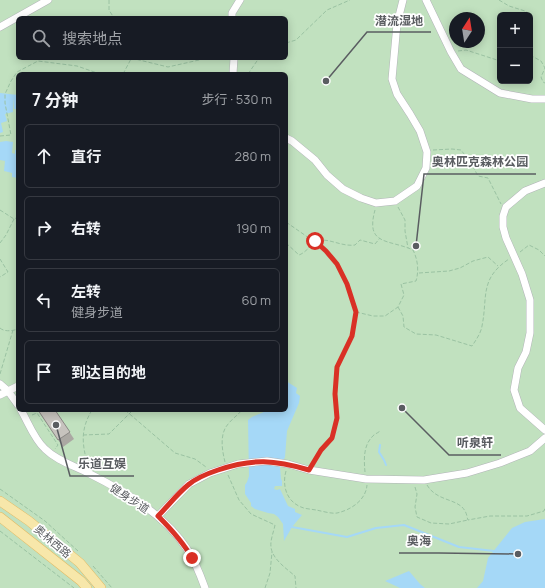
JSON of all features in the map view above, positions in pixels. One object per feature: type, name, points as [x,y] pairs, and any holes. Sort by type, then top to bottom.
[{"type":"main road","name":"奥林西路","points":[[0,501],[28,521],[80,563],[101,588]]},
{"type":"main road","name":"奥林西路","points":[[0,517],[81,581],[87,588]]},
{"type":"street","points":[[20,16],[48,0]]},
{"type":"street","points":[[232,16],[232,13],[240,0]]},
{"type":"street","points":[[288,139],[315,160],[327,175],[343,189],[376,203],[395,201],[418,186],[426,168],[427,152],[420,131],[397,94],[392,79],[397,24],[403,0]]},
{"type":"street","points":[[426,0],[451,52],[461,68],[500,93],[532,99],[545,99]]},
{"type":"street","points":[[0,27],[16,18]]},
{"type":"street","points":[[233,72],[234,60]]},
{"type":"street","points":[[545,184],[524,191],[506,207],[503,216],[503,227],[506,238],[522,274],[530,300],[530,333],[526,352],[518,368],[514,390],[520,408],[545,430]]},
{"type":"street","points":[[0,384],[8,391],[16,402]]},
{"type":"street","points":[[0,395],[16,387]]},
{"type":"street","name":"健身步道","points":[[22,412],[44,449],[52,455],[114,487],[158,516],[176,534],[187,549],[198,568],[205,588]]},
{"type":"street","points":[[158,516],[189,484],[212,472],[238,464],[267,461],[309,470],[369,479],[424,480],[467,472],[500,463],[530,451],[545,438]]},
{"type":"path","points":[[109,0],[109,10],[113,16]]},
{"type":"path","points":[[288,42],[296,40],[327,10],[350,0]]},
{"type":"path","points":[[499,0],[509,6],[526,12]]},
{"type":"path","points":[[451,52],[466,50],[497,60]]},
{"type":"path","points":[[533,57],[541,61],[545,68],[542,77],[543,82],[545,83]]},
{"type":"path","points":[[125,72],[130,60]]},
{"type":"path","points":[[139,60],[168,67],[199,60]]},
{"type":"path","points":[[249,72],[258,60]]},
{"type":"path","points":[[17,72],[38,61],[76,66],[94,72]]},
{"type":"path","points":[[0,136],[11,135],[5,103],[5,94],[16,74]]},
{"type":"path","points":[[427,152],[452,149],[461,150],[471,163],[478,176],[488,178],[497,194],[500,204],[506,207]]},
{"type":"path","points":[[395,201],[405,220],[408,248]]},
{"type":"path","points":[[356,312],[373,316],[385,316],[398,307],[404,295],[401,284],[416,281],[418,273],[416,256],[413,250],[389,242],[375,235],[372,230],[372,219],[376,203]]},
{"type":"path","points":[[0,210],[14,219],[0,243]]},
{"type":"path","points":[[288,223],[315,241],[337,264],[347,284],[356,312],[352,336],[337,367],[335,394],[337,418],[332,438],[321,450],[309,470]]},
{"type":"path","points":[[288,245],[299,255],[306,252],[315,241],[326,240],[347,246],[355,245],[360,240],[375,244],[381,238]]},
{"type":"path","points":[[398,307],[403,316],[404,327],[416,334],[436,335],[472,346],[482,327],[484,301],[488,283],[498,266],[529,245],[539,250],[545,256]]},
{"type":"path","points":[[418,273],[449,271],[460,268],[473,261],[488,257],[498,266]]},
{"type":"path","points":[[0,259],[8,272],[0,277]]},
{"type":"path","points":[[0,328],[2,330],[16,329]]},
{"type":"path","points":[[0,374],[13,330]]},
{"type":"path","points":[[90,474],[82,435],[87,418],[91,412]]},
{"type":"path","points":[[82,435],[109,434],[130,412]]},
{"type":"path","points":[[241,412],[228,424],[222,437],[223,451],[226,467],[239,500],[251,514],[275,525],[271,546],[270,573],[265,588]]},
{"type":"path","points":[[26,418],[37,413],[58,445],[52,455]]},
{"type":"path","points":[[128,414],[175,453],[195,459],[212,472]]},
{"type":"path","points":[[286,464],[284,477],[287,494],[292,503],[301,507],[336,513],[351,508],[362,499],[369,479],[364,458],[366,446],[372,437],[380,431]]},
{"type":"path","points":[[411,479],[417,494],[414,507],[417,517],[431,523],[449,524],[490,516],[528,516],[544,511],[545,508]]},
{"type":"path","points":[[424,480],[431,492],[445,500],[454,502],[465,511],[468,520]]},
{"type":"path","points":[[0,531],[74,588]]},
{"type":"path","points":[[272,551],[276,558],[295,576],[296,588]]},
{"type":"green space","points":[[0,0],[545,0],[545,588],[0,588]]},
{"type":"water","points":[[0,93],[16,95],[16,109],[14,109],[13,98],[13,112],[5,114],[7,121],[1,123],[3,132],[0,133]]},
{"type":"water","points":[[0,142],[13,142],[12,153],[15,154],[16,150],[16,178],[12,177],[12,173],[4,171],[5,161],[0,160]]},
{"type":"water","points":[[288,382],[297,388],[296,393],[300,396],[299,403],[287,431],[285,457],[280,467],[282,486],[275,486],[274,489],[280,489],[288,506],[295,509],[295,512],[302,515],[292,527],[284,541],[283,524],[278,517],[274,514],[255,509],[251,506],[251,503],[245,494],[245,485],[249,476],[248,420],[262,413],[288,412]]},
{"type":"water","points":[[545,519],[545,588],[477,588],[483,581],[488,558],[512,528],[525,522]]},
{"type":"water","points":[[409,571],[425,588],[400,588],[385,581]]},
{"type":"building","points":[[39,412],[56,412],[70,432],[58,440]]},
{"type":"waterway","points":[[380,445],[379,452],[386,465]]},
{"type":"waterway","points":[[291,526],[347,537],[376,528],[404,525],[459,547],[494,551]]},
{"type":"place","name":"潜流湿地","points":[[326,81]]},
{"type":"place","name":"奥林匹克森林公园","points":[[416,246]]},
{"type":"place","name":"听泉轩","points":[[402,408]]},
{"type":"place","name":"乐道互娱","points":[[56,425]]},
{"type":"place","name":"奥海","points":[[518,554]]},
{"type":"route","points":[[192,558],[176,534],[158,516],[189,484],[210,473],[226,467],[255,462],[267,461],[288,464],[309,470],[321,450],[332,438],[337,418],[335,394],[337,367],[352,336],[356,312],[347,284],[337,264],[315,241]]}]
